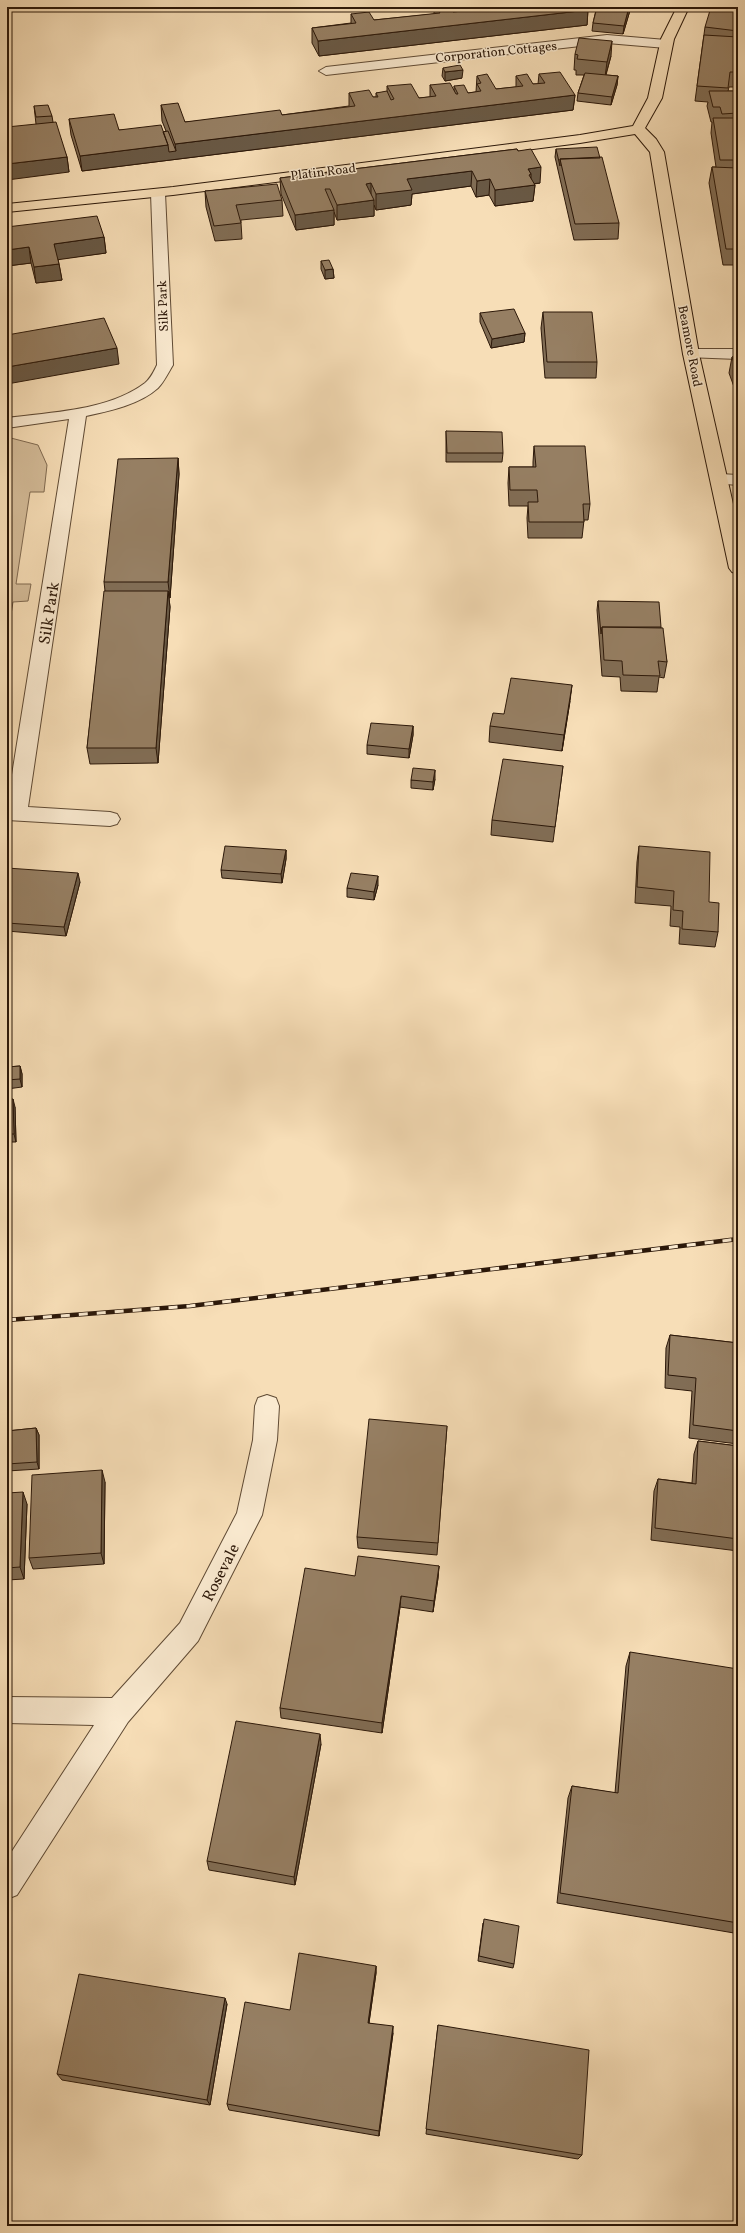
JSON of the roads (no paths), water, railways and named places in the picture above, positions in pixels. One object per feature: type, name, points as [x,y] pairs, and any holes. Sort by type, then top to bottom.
[{"type":"main road","points":[[638,129],[650,114],[658,91],[666,44],[683,7]]},
{"type":"main road","name":"Platin Road","points":[[7,208],[158,192],[580,139],[638,129]]},
{"type":"main road","name":"Beamore Road","points":[[638,129],[651,142],[656,152],[691,354],[720,479],[738,568]]},
{"type":"street","name":"Corporation Cottages","points":[[326,71],[607,39],[666,44]]},
{"type":"street","name":"Silk Park","points":[[7,423],[78,413],[127,400],[152,385],[165,365],[158,192]]},
{"type":"street","points":[[691,354],[738,354]]},
{"type":"street","name":"Silk Park","points":[[78,413],[12,813],[110,819]]},
{"type":"street","points":[[720,479],[738,480]]},
{"type":"street","name":"Rosevale","points":[[7,1885],[118,1712],[189,1632],[249,1516],[265,1440],[267,1406]]},
{"type":"street","points":[[7,1710],[118,1712]]},
{"type":"railway","points":[[7,1320],[190,1306],[738,1239]]}]
